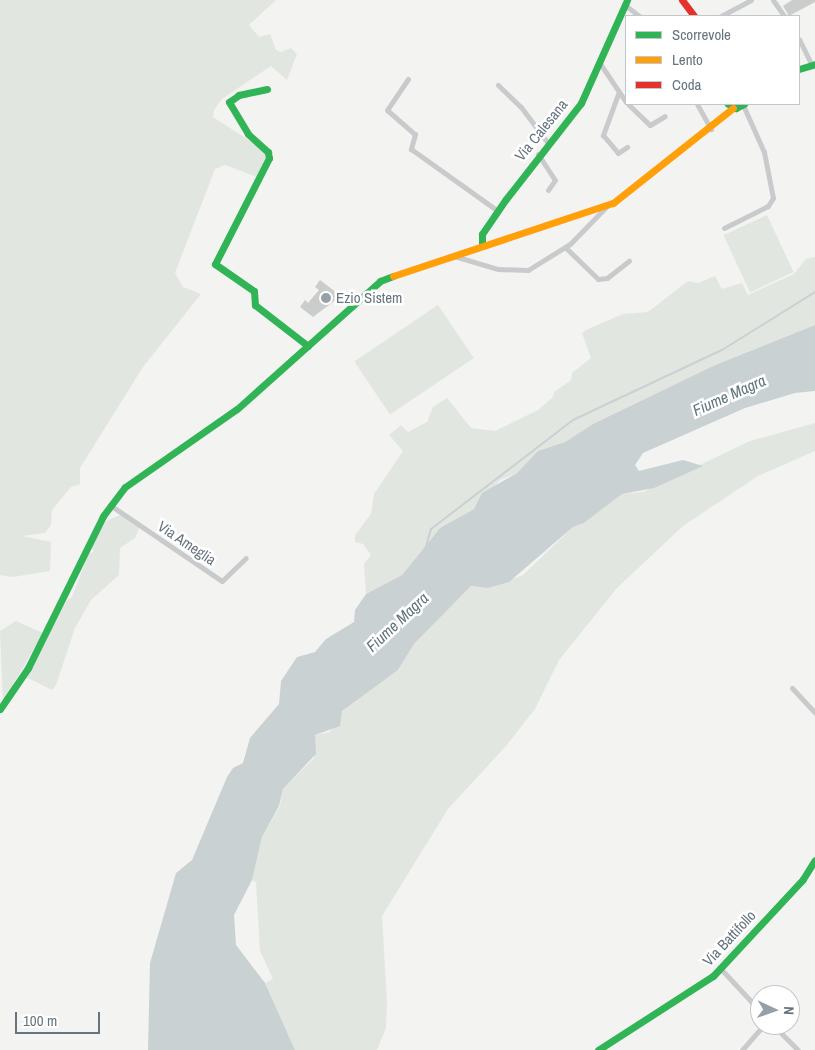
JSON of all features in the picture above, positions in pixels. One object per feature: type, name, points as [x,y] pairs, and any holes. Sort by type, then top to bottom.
[{"type":"main road","points":[[683,0],[693,15]]},
{"type":"main road","name":"Via Calesana","points":[[482,245],[482,234],[498,210],[546,142],[577,108],[626,2]]},
{"type":"main road","points":[[800,69],[813,64]]},
{"type":"main road","points":[[267,90],[239,95],[229,102],[248,134],[268,152],[269,158],[215,264],[254,291],[255,305],[308,346]]},
{"type":"main road","points":[[0,709],[28,668],[110,505],[125,487],[238,409],[380,281],[451,255],[607,206],[711,129],[720,120],[729,105]]},
{"type":"main road","name":"Via Battifollo","points":[[598,1050],[721,968],[803,879],[815,860]]},
{"type":"street","points":[[723,15],[751,0]]},
{"type":"street","points":[[773,0],[783,15]]},
{"type":"street","points":[[626,2],[638,15]]},
{"type":"street","points":[[800,41],[813,64]]},
{"type":"street","points":[[599,62],[619,95],[625,101]]},
{"type":"street","points":[[408,79],[387,110],[415,134],[411,149],[498,210]]},
{"type":"street","points":[[498,85],[521,107],[546,142]]},
{"type":"street","points":[[625,92],[619,95],[604,135],[618,153],[627,147]]},
{"type":"street","points":[[629,105],[650,125],[665,116]]},
{"type":"street","points":[[698,105],[711,129]]},
{"type":"street","points":[[724,228],[768,206],[772,198],[764,152],[743,105]]},
{"type":"street","points":[[538,154],[555,180],[548,190]]},
{"type":"street","points":[[451,255],[516,272],[528,270],[565,247],[607,206]]},
{"type":"street","points":[[565,247],[598,279],[607,278],[629,261]]},
{"type":"street","name":"Via Ameglia","points":[[110,505],[222,582],[246,558]]},
{"type":"street","points":[[792,688],[815,713]]},
{"type":"street","points":[[721,968],[750,1000]]},
{"type":"street","points":[[742,1050],[755,1035]]},
{"type":"street","points":[[783,1035],[798,1050]]},
{"type":"shaded area","points":[[0,0],[276,0],[249,25],[259,37],[270,34],[276,50],[281,52],[291,48],[297,54],[287,80],[271,66],[222,99],[214,110],[213,117],[264,150],[267,156],[259,178],[225,165],[215,169],[175,273],[183,287],[201,294],[143,367],[80,468],[80,484],[71,487],[52,510],[51,525],[45,533],[22,536],[51,542],[50,571],[13,577],[0,575]]},
{"type":"shaded area","points":[[767,215],[794,272],[750,292],[723,235]]},
{"type":"shaded area","points":[[815,257],[815,325],[713,366],[593,424],[565,442],[538,451],[517,473],[500,480],[474,509],[440,528],[402,575],[366,594],[364,564],[371,555],[363,544],[355,542],[355,535],[371,514],[374,494],[403,451],[389,435],[401,425],[408,432],[427,422],[433,407],[447,398],[471,428],[495,431],[538,410],[553,397],[554,392],[571,380],[572,373],[591,358],[582,333],[586,330],[623,314],[648,312],[688,281],[698,283],[715,276],[722,289],[742,283],[748,295],[794,274],[806,259]]},
{"type":"shaded area","points":[[438,305],[474,358],[390,415],[354,361]]},
{"type":"shaded area","points":[[815,423],[815,451],[758,476],[683,526],[617,588],[559,660],[535,709],[506,746],[448,809],[382,916],[387,1002],[386,1028],[377,1050],[295,1050],[265,983],[273,979],[260,951],[256,882],[252,880],[262,837],[280,806],[283,789],[314,758],[315,735],[330,732],[346,706],[398,670],[414,644],[471,586],[489,588],[523,575],[573,527],[584,523],[622,494],[643,492],[750,441]]},
{"type":"shaded area","points":[[125,513],[141,524],[135,538],[120,548],[119,575],[91,600],[75,628],[56,685],[52,690],[26,677],[67,600],[72,597],[88,555],[94,551],[91,547],[95,539],[106,521]]},
{"type":"shaded area","points":[[16,621],[43,633],[3,702],[0,631]]},
{"type":"water","name":"Fiume Magra","points":[[815,325],[815,391],[795,393],[745,408],[643,453],[635,465],[639,471],[683,460],[703,466],[654,488],[622,494],[584,523],[573,527],[509,582],[488,588],[471,586],[414,644],[398,670],[342,711],[340,726],[315,735],[316,754],[283,789],[279,806],[262,837],[252,880],[234,915],[236,945],[265,983],[295,1050],[148,1050],[150,963],[176,873],[192,860],[227,777],[233,768],[243,763],[250,738],[279,704],[281,681],[297,657],[315,652],[326,639],[354,622],[355,610],[366,594],[402,575],[440,528],[474,509],[482,493],[517,473],[538,451],[565,442],[593,424],[713,366]]},
{"type":"building","points":[[792,0],[815,0],[815,2],[791,15],[788,15],[783,6]]},
{"type":"building","name":"Ezio Sistem","points":[[320,280],[341,296],[313,317],[300,307],[305,300],[308,303],[319,290],[315,287]]},
{"type":"waterway","points":[[425,550],[431,529],[573,420],[722,350],[815,292]]},
{"type":"traffic: fast","points":[[482,245],[482,234],[506,199],[581,103],[627,0]]},
{"type":"traffic: fast","points":[[800,69],[815,64]]},
{"type":"traffic: fast","points":[[267,89],[239,95],[229,102],[248,134],[268,152],[269,158],[215,264],[254,291],[255,305],[308,346]]},
{"type":"traffic: fast","points":[[730,105],[736,108],[742,105]]},
{"type":"traffic: fast","points":[[0,709],[28,668],[103,516],[125,487],[237,409],[380,281],[393,276]]},
{"type":"traffic: fast","points":[[598,1050],[713,976],[803,879],[815,860]]},
{"type":"traffic: slow","points":[[393,276],[613,203],[733,108]]},
{"type":"traffic: jam","points":[[682,0],[693,15]]},
{"type":"place","name":"Ezio Sistem","points":[[326,298]]}]
